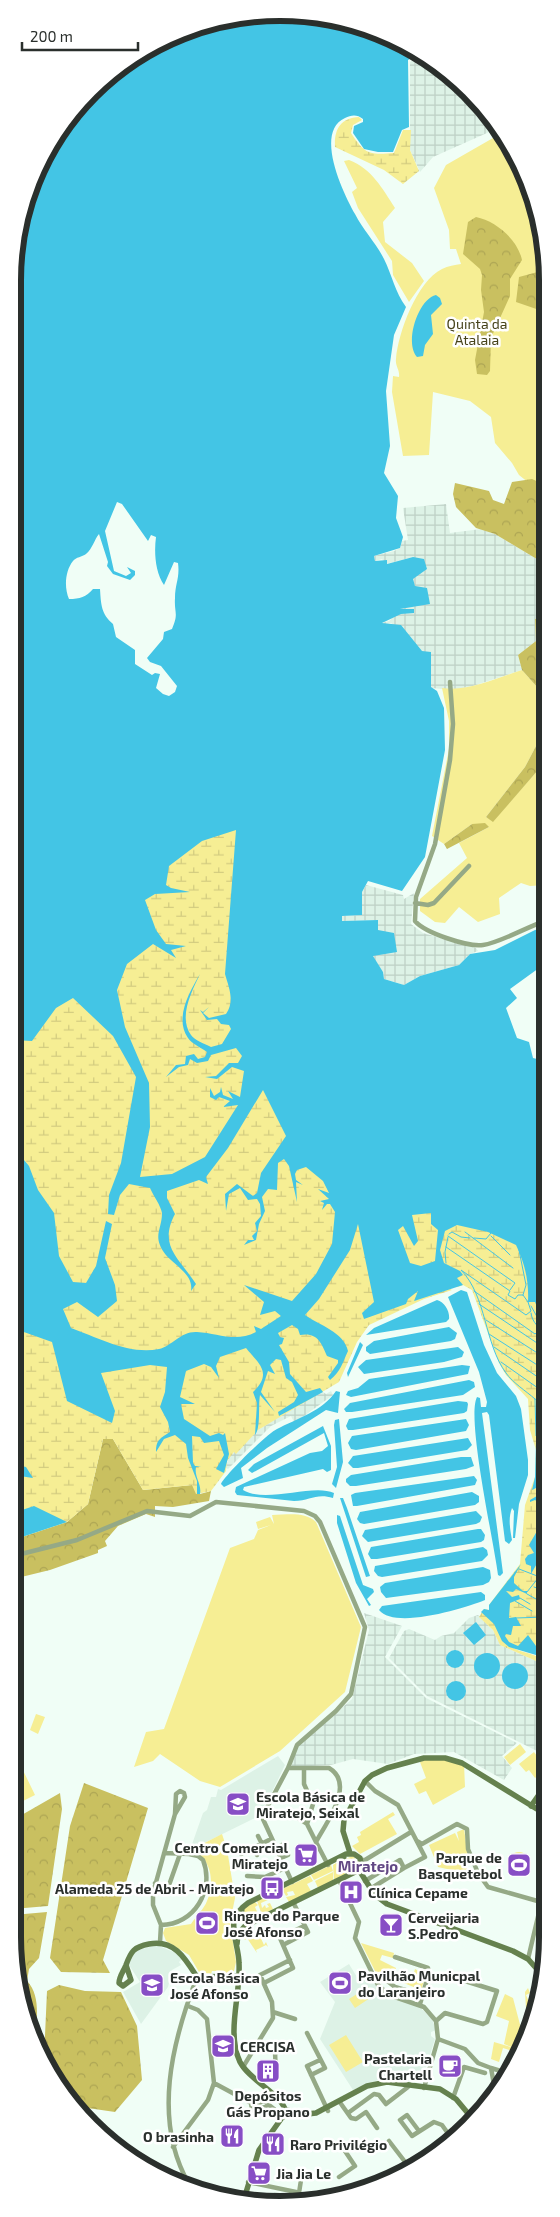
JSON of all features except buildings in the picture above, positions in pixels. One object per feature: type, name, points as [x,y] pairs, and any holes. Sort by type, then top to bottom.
[{"type":"main road","points":[[351,1873],[342,1867],[347,1855],[343,1831],[344,1820],[365,1781],[372,1775],[406,1762],[424,1758],[445,1758],[477,1770],[539,1811]]},
{"type":"main road","points":[[531,1806],[539,1795]]},
{"type":"main road","points":[[245,2194],[259,2150],[285,2114],[282,2102],[253,2079],[243,2067],[236,2052],[234,2038],[240,1976],[234,1921],[243,1906],[347,1855],[356,1854],[360,1860],[359,1870],[365,1881],[370,1889],[387,1904],[502,1946],[528,1959],[537,1969]]},
{"type":"main road","points":[[237,1944],[242,1929],[253,1921],[359,1870]]},
{"type":"main road","points":[[243,1906],[242,1917],[245,1920],[253,1921]]},
{"type":"main road","points":[[126,1965],[133,1949],[160,1942],[178,1950],[197,1977],[240,1976]]},
{"type":"main road","points":[[339,2103],[362,2088],[379,2082],[440,2089],[453,2098],[468,2115]]},
{"type":"main road","points":[[285,2114],[309,2117],[374,2087],[386,2085],[424,2087]]},
{"type":"street","points":[[450,682],[453,724],[450,760],[435,844],[415,903],[415,921],[421,928],[436,936],[483,946],[539,923]]},
{"type":"street","points":[[415,903],[428,905],[434,903],[469,866]]},
{"type":"street","points":[[21,1554],[78,1540],[147,1511],[190,1516],[216,1502],[304,1511],[315,1516],[320,1522],[365,1627],[351,1694],[336,1711],[297,1745],[288,1768],[262,1817],[292,1882]]},
{"type":"street","points":[[288,1768],[329,1768],[333,1771],[341,1790],[316,1842]]},
{"type":"street","points":[[304,1768],[304,1784],[313,1804],[307,1824]]},
{"type":"street","points":[[365,1781],[375,1791],[398,1805],[425,1857],[370,1889]]},
{"type":"street","points":[[160,1942],[161,1925],[154,1905],[154,1883],[175,1814]]},
{"type":"street","points":[[308,1816],[302,1815],[298,1818],[307,1824],[328,1865]]},
{"type":"street","points":[[417,1841],[422,1844],[458,1824],[462,1825],[467,1829],[468,1849],[473,1862],[488,1887],[539,1901]]},
{"type":"street","points":[[360,1860],[365,1860],[411,1832]]},
{"type":"street","points":[[258,1836],[262,1844]]},
{"type":"street","points":[[237,1847],[241,1854],[271,1839]]},
{"type":"street","points":[[276,1848],[284,1844],[288,1855],[281,1858]]},
{"type":"street","points":[[253,1848],[257,1856]]},
{"type":"street","points":[[161,1925],[180,1923],[188,1917],[202,1899],[206,1889],[206,1867],[203,1860],[198,1856],[164,1853]]},
{"type":"street","points":[[154,1883],[168,1888],[180,1854]]},
{"type":"street","points":[[365,1881],[400,1860],[404,1868]]},
{"type":"street","points":[[247,1876],[265,1877],[285,1868]]},
{"type":"street","points":[[339,1880],[359,1922],[356,1938],[383,1991],[389,1995],[420,2004],[429,2010],[436,2021],[438,2040],[424,2087]]},
{"type":"street","points":[[283,1945],[308,1932],[293,1902]]},
{"type":"street","points":[[528,1959],[539,1914]]},
{"type":"street","points":[[264,1983],[293,1968],[280,1938],[304,1926]]},
{"type":"street","points":[[395,1957],[428,1968],[429,1973],[420,2004]]},
{"type":"street","points":[[243,2067],[270,2024],[273,2012],[272,2002],[260,1975],[290,1960]]},
{"type":"street","points":[[185,2178],[178,2166],[173,2147],[168,2105],[177,2034],[197,1977]]},
{"type":"street","points":[[386,1980],[395,1987],[422,1994]]},
{"type":"street","points":[[436,2021],[445,2013],[483,2024],[487,2022],[497,1991],[465,1981]]},
{"type":"street","points":[[173,2147],[208,2100],[214,2083],[207,2019],[198,2010],[188,2006]]},
{"type":"street","points":[[273,2012],[295,2019]]},
{"type":"street","points":[[307,2032],[325,2068],[311,2075]]},
{"type":"street","points":[[438,2040],[466,2049],[478,2063],[501,2071]]},
{"type":"street","points":[[275,2051],[276,2079]]},
{"type":"street","points":[[320,2060],[307,2066],[327,2109]]},
{"type":"street","points":[[453,2098],[464,2067],[486,2073]]},
{"type":"street","points":[[491,2068],[494,2083]]},
{"type":"street","points":[[214,2083],[239,2095],[252,2105],[264,2101],[285,2114]]},
{"type":"street","points":[[348,2113],[374,2094],[379,2095],[386,2104],[408,2087]]},
{"type":"street","points":[[339,2103],[354,2119],[366,2112],[378,2128]]},
{"type":"street","points":[[419,2131],[407,2115],[400,2120],[412,2136],[419,2131],[430,2123],[436,2122],[442,2125],[448,2134]]},
{"type":"street","points":[[389,2141],[406,2163]]},
{"type":"street","points":[[340,2177],[355,2166],[341,2145]]},
{"type":"street","points":[[248,2182],[299,2193],[300,2180]]},
{"type":"shaded area","points":[[414,59],[451,85],[475,109],[491,131],[433,157],[420,172],[410,150],[410,62]]},
{"type":"shaded area","points":[[446,504],[450,533],[481,529],[495,534],[539,560],[539,619],[535,619],[536,641],[518,655],[522,670],[473,686],[453,690],[431,688],[422,652],[391,623],[383,625],[382,623],[389,621],[400,610],[415,586],[412,579],[413,557],[386,564],[382,559],[375,561],[374,556],[394,551],[400,548],[402,541],[408,540],[403,508]]},
{"type":"shaded area","points":[[366,885],[403,895],[404,899],[414,893],[411,924],[423,933],[476,948],[478,951],[470,954],[459,965],[420,976],[404,985],[384,979],[383,972],[372,956],[378,930],[378,920],[342,921],[342,916],[362,915],[362,892]]},
{"type":"shaded area","points":[[331,1391],[333,1395],[294,1422],[291,1416],[271,1426],[228,1469],[225,1467],[230,1456],[258,1430],[305,1401],[323,1392],[326,1394]]},
{"type":"shaded area","points":[[364,1613],[402,1626],[385,1657],[426,1698],[517,1743],[502,1756],[512,1768],[504,1780],[454,1752],[414,1754],[388,1764],[353,1759],[331,1765],[292,1767],[292,1756],[297,1747],[352,1699],[369,1630]]},
{"type":"shaded area","points":[[478,1615],[493,1630],[500,1645],[539,1662],[539,1752],[427,1696],[389,1658],[404,1631],[409,1629],[435,1640],[441,1636],[454,1633],[469,1618]]},
{"type":"shaded area","name":"Escola Básica de Miratejo, Seixal","points":[[278,1756],[285,1765],[261,1815],[190,1850],[203,1813],[207,1810],[211,1797],[216,1797],[218,1789],[221,1790]]},
{"type":"shaded area","name":"Escola Básica José Afonso","points":[[159,1946],[176,1953],[182,1959],[179,1962],[181,1965],[172,1970],[168,1987],[141,2024],[123,1992],[140,1982],[129,1965],[132,1952]]},
{"type":"shaded area","points":[[349,1964],[360,1982],[370,1976],[384,1995],[420,2007],[432,2019],[436,2030],[431,2032],[431,2036],[435,2039],[422,2080],[418,2082],[378,2080],[353,2090],[320,2039],[335,2002],[320,1982]]},
{"type":"shaded area","points":[[274,2192],[291,2195],[280,2196],[273,2196]]},
{"type":"green space","points":[[359,117],[362,120],[353,125],[351,133],[368,152],[378,154],[394,153],[403,130],[411,130],[410,150],[419,171],[403,184],[384,170],[335,147],[339,126],[347,120]]},
{"type":"green space","name":"Quinta da Atalaia","points":[[495,137],[519,181],[530,213],[537,246],[539,280],[539,492],[519,475],[512,463],[495,443],[491,417],[470,401],[433,392],[429,455],[403,456],[392,392],[393,376],[399,377],[396,361],[405,322],[417,296],[433,275],[444,268],[461,264],[456,249],[450,249],[449,230],[434,188],[446,165]]},
{"type":"green space","points":[[349,160],[364,168],[370,174],[381,186],[395,208],[383,222],[385,242],[412,263],[424,281],[409,302],[393,275],[392,261],[358,208],[352,192],[357,188],[344,161]]},
{"type":"green space","points":[[476,217],[484,219],[505,232],[516,245],[522,260],[510,279],[510,296],[491,338],[490,371],[487,375],[477,374],[475,360],[484,312],[481,290],[482,275],[480,269],[463,254],[468,222]]},
{"type":"green space","points":[[539,272],[539,310],[516,302],[519,277]]},
{"type":"green space","points":[[532,479],[539,482],[539,560],[495,534],[476,528],[456,507],[453,494],[455,483],[489,491],[493,500],[504,504],[512,482]]},
{"type":"green space","points":[[539,618],[539,689],[522,670],[518,655],[536,641],[535,619]]},
{"type":"green space","points":[[522,670],[539,689],[539,740],[525,767],[486,817],[493,821],[539,769],[539,885],[530,886],[521,883],[499,898],[500,914],[478,922],[459,907],[445,923],[435,922],[420,911],[420,899],[467,858],[459,843],[489,827],[472,824],[444,844],[432,836],[449,749],[449,721],[442,688],[462,688]]},
{"type":"green space","points":[[539,740],[539,769],[493,822],[486,817],[525,767]]},
{"type":"green space","points":[[227,788],[364,1239],[452,1290],[424,1299],[369,1325],[357,1342],[339,1382],[258,1430],[227,1461],[226,1471],[211,1491],[196,1494],[192,1485],[143,1490],[113,1439],[103,1439],[88,1504],[67,1522],[21,1537],[21,956]]},
{"type":"green space","points":[[485,823],[489,827],[447,849],[444,844],[472,824]]},
{"type":"green space","points":[[376,1180],[539,1251],[539,1651],[511,1645],[504,1637],[505,1633],[499,1631],[503,1639],[513,1648],[539,1657],[539,1662],[500,1645],[493,1630],[479,1617],[484,1609],[489,1610],[489,1605],[520,1564],[525,1505],[535,1477],[536,1450],[530,1430],[528,1399],[506,1375],[499,1363],[472,1290],[463,1285],[458,1287],[414,1271],[370,1193]]},
{"type":"green space","points":[[103,1439],[113,1439],[143,1490],[192,1485],[200,1494],[211,1491],[209,1501],[173,1507],[155,1506],[155,1517],[146,1514],[118,1526],[105,1541],[107,1546],[98,1550],[98,1553],[50,1570],[21,1577],[21,1537],[67,1522],[88,1504]]},
{"type":"green space","points":[[272,1515],[301,1515],[316,1522],[361,1627],[345,1692],[280,1751],[220,1787],[200,1781],[160,1754],[153,1761],[134,1767],[146,1732],[164,1729],[230,1548],[254,1539],[258,1530],[271,1525],[258,1529],[256,1522],[270,1517],[274,1524]]},
{"type":"green space","points":[[36,1714],[45,1717],[38,1734],[30,1730]]},
{"type":"green space","points":[[520,1744],[526,1752],[510,1765],[504,1757]]},
{"type":"green space","points":[[534,1752],[539,1759],[539,1775],[535,1778],[529,1770],[526,1772],[519,1764]]},
{"type":"green space","points":[[444,1759],[464,1764],[465,1787],[433,1805],[426,1791],[419,1794],[414,1784],[426,1778],[420,1762]]},
{"type":"green space","points":[[21,1766],[35,1795],[21,1802]]},
{"type":"green space","points":[[84,1783],[148,1808],[103,1960],[110,1973],[61,1972],[50,1958],[70,1826]]},
{"type":"green space","points":[[60,1793],[62,1809],[48,1906],[21,1908],[21,1815]]},
{"type":"green space","points":[[393,1812],[395,1815],[388,1819],[397,1834],[360,1854],[352,1846],[359,1842],[357,1837],[361,1835],[360,1832]]},
{"type":"green space","points":[[464,1829],[469,1863],[465,1873],[438,1867],[429,1845],[455,1833],[459,1841],[457,1832]]},
{"type":"green space","points":[[222,1834],[227,1849],[235,1898],[230,1923],[236,1962],[234,1971],[226,1974],[224,1971],[212,1971],[211,1974],[199,1972],[189,1955],[166,1941],[163,1933],[165,1928],[191,1924],[204,1907],[211,1886],[210,1871],[203,1858],[189,1851]]},
{"type":"green space","name":"Parque de Basquetebol","points":[[519,1852],[524,1853],[530,1859],[530,1869],[524,1875],[519,1876],[514,1875],[508,1869],[507,1864],[508,1859],[514,1853]]},
{"type":"green space","points":[[353,1856],[359,1863],[354,1871],[344,1867],[345,1859]]},
{"type":"green space","points":[[339,1863],[345,1874],[334,1880],[333,1865]]},
{"type":"green space","points":[[331,1865],[333,1871],[314,1880],[311,1875]]},
{"type":"green space","points":[[333,1872],[333,1880],[318,1888],[315,1881]]},
{"type":"green space","points":[[310,1876],[313,1881],[307,1884],[311,1891],[289,1902],[286,1897],[295,1895],[293,1891],[287,1892],[288,1895],[286,1896],[282,1889]]},
{"type":"green space","points":[[268,1895],[270,1899],[261,1903],[262,1908],[265,1905],[266,1908],[269,1907],[267,1904],[270,1903],[273,1909],[262,1915],[257,1901]]},
{"type":"green space","points":[[255,1902],[258,1905],[255,1907],[259,1916],[251,1919],[245,1918],[242,1909]]},
{"type":"green space","points":[[47,1912],[39,1958],[29,1969],[27,1981],[35,1994],[37,2024],[23,1971],[21,1914]]},
{"type":"green space","points":[[390,1914],[401,1918],[396,1925],[385,1923]]},
{"type":"green space","points":[[257,1929],[261,1931],[259,1934],[264,1945],[266,1942],[268,1947],[266,1945],[256,1950],[257,1953],[247,1938],[245,1940],[244,1938],[259,1932]]},
{"type":"green space","points":[[361,1943],[394,1953],[393,1958],[382,1955],[380,1960],[396,1968],[395,1972],[404,1974],[403,1977],[412,1980],[415,1969],[426,1975],[421,1990],[389,1977],[381,1983]]},
{"type":"green space","points":[[59,1985],[85,1991],[121,1992],[137,2026],[142,2080],[115,2112],[85,2108],[56,2066],[45,2044],[47,1991]]},
{"type":"green space","points":[[368,1987],[373,1996],[355,2008],[349,1999]]},
{"type":"green space","points":[[528,1988],[530,1993],[526,1995],[530,2005],[526,2015],[525,1992]]},
{"type":"green space","points":[[505,1994],[513,1998],[521,2030],[513,2048],[504,2044],[509,2021],[496,2016]]},
{"type":"green space","points":[[346,2035],[363,2062],[346,2072],[329,2045]]},
{"type":"green space","points":[[494,2042],[513,2048],[512,2051],[503,2048],[499,2062],[491,2059]]},
{"type":"water","points":[[280,21],[314,23],[363,35],[412,58],[408,60],[409,127],[402,130],[393,152],[378,152],[364,149],[353,133],[354,126],[363,122],[363,119],[354,115],[345,118],[336,125],[332,136],[331,149],[338,178],[344,192],[358,220],[384,259],[406,307],[394,335],[386,391],[390,446],[384,473],[398,496],[396,518],[403,537],[400,548],[374,556],[375,561],[387,560],[387,564],[413,557],[424,559],[427,569],[413,579],[415,586],[427,588],[430,604],[400,609],[414,609],[414,613],[401,614],[382,623],[401,625],[422,651],[431,652],[431,687],[437,691],[444,708],[445,750],[425,857],[402,891],[368,881],[362,892],[362,915],[342,916],[342,921],[378,920],[378,930],[394,933],[397,952],[373,956],[383,972],[384,979],[404,985],[420,976],[459,965],[470,954],[495,950],[539,929],[539,968],[510,989],[517,998],[506,1008],[517,1038],[529,1042],[533,1058],[539,1060],[539,1312],[535,1302],[528,1302],[526,1273],[516,1245],[488,1232],[457,1225],[445,1231],[440,1250],[444,1263],[460,1271],[463,1275],[457,1278],[463,1285],[414,1301],[418,1291],[408,1299],[406,1304],[364,1319],[362,1313],[374,1302],[358,1224],[350,1250],[319,1299],[305,1315],[336,1334],[346,1344],[348,1351],[337,1374],[330,1380],[328,1377],[338,1363],[338,1360],[327,1356],[318,1339],[311,1335],[300,1335],[298,1329],[292,1325],[278,1333],[280,1337],[284,1338],[282,1344],[279,1345],[289,1362],[290,1374],[306,1392],[320,1388],[323,1392],[279,1416],[278,1412],[294,1402],[298,1395],[292,1382],[286,1378],[281,1360],[276,1359],[270,1365],[275,1374],[268,1371],[261,1392],[275,1412],[260,1395],[259,1422],[255,1435],[257,1403],[253,1392],[259,1385],[263,1374],[259,1364],[246,1348],[220,1357],[216,1366],[219,1378],[211,1367],[204,1364],[186,1371],[180,1397],[195,1404],[181,1404],[184,1419],[210,1436],[219,1433],[223,1435],[225,1433],[229,1454],[224,1473],[216,1469],[224,1455],[219,1441],[204,1443],[200,1437],[192,1436],[193,1463],[195,1466],[201,1466],[196,1467],[200,1490],[200,1494],[197,1494],[197,1481],[188,1458],[186,1444],[175,1435],[164,1439],[156,1452],[158,1442],[170,1432],[168,1422],[160,1407],[165,1392],[167,1367],[150,1365],[101,1373],[115,1411],[112,1423],[67,1401],[52,1342],[21,1331],[21,1156],[29,1166],[38,1190],[54,1213],[59,1256],[73,1282],[86,1283],[96,1266],[106,1221],[112,1224],[105,1258],[115,1285],[117,1301],[98,1317],[77,1302],[63,1309],[71,1328],[103,1341],[137,1350],[159,1349],[191,1332],[241,1337],[256,1332],[254,1326],[261,1329],[281,1316],[275,1311],[260,1315],[264,1302],[244,1285],[292,1301],[316,1274],[332,1244],[335,1212],[330,1204],[327,1204],[322,1210],[324,1203],[320,1201],[329,1199],[318,1189],[329,1193],[323,1181],[306,1167],[297,1170],[295,1174],[296,1180],[303,1185],[296,1182],[297,1202],[289,1166],[284,1159],[278,1163],[277,1190],[268,1189],[262,1197],[265,1211],[259,1224],[256,1240],[244,1245],[248,1240],[254,1240],[252,1236],[257,1231],[255,1223],[261,1216],[260,1204],[257,1199],[248,1200],[240,1188],[229,1194],[226,1211],[225,1194],[237,1184],[253,1196],[257,1193],[261,1173],[286,1136],[263,1090],[228,1148],[206,1177],[208,1184],[199,1180],[167,1191],[167,1198],[175,1214],[170,1225],[170,1243],[177,1259],[196,1284],[191,1291],[191,1285],[186,1274],[167,1256],[160,1245],[158,1236],[162,1213],[150,1188],[129,1184],[120,1195],[114,1215],[108,1214],[109,1195],[121,1163],[136,1077],[113,1036],[73,998],[56,1008],[32,1041],[21,1040],[21,280],[23,246],[35,197],[56,151],[85,109],[122,75],[166,48],[213,30],[246,23]],"holes":[[[117,502],[122,504],[148,541],[151,535],[156,537],[156,562],[164,585],[174,562],[178,563],[174,624],[172,629],[164,632],[163,639],[147,658],[150,662],[161,666],[177,686],[175,692],[169,696],[156,688],[160,674],[155,673],[152,675],[135,664],[135,650],[116,637],[113,624],[102,608],[100,589],[93,589],[85,596],[76,599],[69,599],[66,590],[66,580],[70,565],[74,560],[88,552],[99,534],[108,562],[107,566],[113,574],[130,580],[135,575],[135,571],[127,567],[131,573],[126,576],[114,571],[105,531]],[[236,830],[225,974],[231,999],[226,1014],[209,1018],[203,1013],[209,1007],[203,1012],[200,1010],[207,1020],[217,1019],[221,1024],[229,1025],[231,1029],[222,1044],[211,1047],[192,1037],[187,1028],[186,1012],[190,996],[200,974],[188,996],[183,1013],[183,1022],[188,1038],[207,1052],[205,1057],[198,1059],[194,1054],[186,1056],[185,1064],[176,1065],[166,1077],[179,1067],[188,1065],[190,1059],[197,1063],[208,1061],[211,1055],[236,1048],[242,1056],[238,1063],[229,1063],[216,1076],[205,1077],[217,1079],[232,1067],[244,1071],[240,1097],[228,1091],[233,1099],[223,1095],[221,1087],[220,1092],[214,1096],[210,1088],[210,1097],[216,1100],[219,1097],[230,1101],[223,1107],[238,1105],[205,1157],[172,1174],[140,1177],[150,1127],[149,1083],[125,1027],[117,990],[127,964],[153,944],[176,958],[171,950],[186,946],[166,944],[156,930],[145,900],[155,894],[190,892],[166,885],[169,866],[202,841]],[[431,1213],[431,1224],[438,1230],[435,1261],[421,1266],[410,1263],[398,1230],[403,1226],[414,1246],[418,1241],[412,1215]]]},
{"type":"water","points":[[436,295],[440,298],[442,304],[431,315],[433,334],[425,345],[423,356],[417,357],[413,350],[412,342],[415,322],[424,304],[429,298]]},
{"type":"water","points":[[461,1290],[467,1292],[484,1345],[497,1373],[516,1396],[521,1409],[528,1460],[528,1475],[519,1504],[515,1538],[513,1538],[514,1511],[512,1508],[510,1516],[512,1540],[509,1544],[505,1541],[489,1415],[487,1412],[482,1413],[503,1573],[500,1576],[498,1575],[482,1482],[475,1429],[477,1397],[480,1398],[481,1407],[486,1407],[487,1402],[479,1372],[448,1297]]},
{"type":"water","points":[[437,1300],[445,1305],[448,1310],[449,1319],[446,1322],[366,1335],[374,1328]]},
{"type":"water","points":[[449,1327],[457,1333],[455,1339],[451,1341],[370,1354],[366,1351],[366,1347],[374,1341]]},
{"type":"water","points":[[360,1342],[363,1345],[348,1377],[347,1373]]},
{"type":"water","points":[[458,1347],[464,1352],[462,1357],[444,1362],[364,1374],[358,1367],[366,1360]]},
{"type":"water","points":[[462,1365],[470,1366],[468,1374],[351,1397],[346,1395],[348,1391],[358,1388],[369,1379]]},
{"type":"water","points":[[469,1380],[474,1382],[475,1387],[463,1395],[352,1412],[346,1412],[344,1409],[350,1403]]},
{"type":"water","points":[[336,1391],[340,1392],[338,1413],[326,1410],[267,1448],[241,1468],[243,1478],[224,1487],[221,1484],[239,1463],[272,1432],[317,1409],[331,1398]]},
{"type":"water","points":[[458,1401],[467,1402],[467,1411],[353,1430],[348,1430],[346,1426],[349,1419]]},
{"type":"water","points":[[339,1419],[343,1462],[336,1488],[332,1484],[337,1467],[334,1425],[335,1420]]},
{"type":"water","points":[[466,1419],[469,1425],[466,1431],[356,1450],[351,1449],[348,1443],[352,1436]]},
{"type":"water","points":[[323,1426],[331,1446],[331,1470],[327,1472],[323,1469],[244,1487],[243,1490],[253,1494],[264,1495],[314,1490],[334,1493],[333,1498],[322,1496],[294,1501],[237,1495],[235,1492],[236,1487],[310,1453],[322,1451],[328,1446],[324,1433],[252,1473],[248,1470],[254,1464]]},
{"type":"water","points":[[468,1438],[472,1445],[467,1450],[358,1468],[353,1468],[348,1463],[353,1456]]},
{"type":"water","points":[[536,1441],[539,1451],[539,1488],[538,1487],[532,1490],[535,1477]]},
{"type":"water","points":[[471,1457],[474,1466],[466,1469],[356,1486],[350,1486],[346,1482],[346,1479],[351,1475]]},
{"type":"water","points":[[21,1466],[26,1467],[33,1478],[21,1476]]},
{"type":"water","points":[[474,1476],[477,1480],[475,1485],[353,1506],[351,1495],[355,1493]]},
{"type":"water","points":[[472,1492],[479,1496],[479,1502],[475,1505],[364,1524],[360,1523],[357,1519],[360,1512]]},
{"type":"water","points":[[539,1495],[539,1503],[535,1500],[530,1502],[530,1500]]},
{"type":"water","points":[[340,1498],[343,1498],[347,1508],[370,1576],[366,1577]]},
{"type":"water","points":[[34,1506],[67,1522],[21,1537],[21,1510]]},
{"type":"water","points":[[476,1511],[482,1517],[480,1522],[476,1524],[368,1542],[362,1536],[365,1530]]},
{"type":"water","points":[[337,1515],[340,1516],[363,1585],[373,1589],[374,1592],[367,1599],[371,1605],[369,1606],[356,1583],[337,1523]]},
{"type":"water","points":[[539,1528],[539,1560],[531,1574],[531,1566],[526,1564],[525,1559],[528,1555],[534,1553],[529,1545]]},
{"type":"water","points":[[481,1529],[485,1535],[484,1540],[481,1542],[377,1559],[371,1559],[368,1554],[371,1547]]},
{"type":"water","points":[[483,1547],[487,1550],[488,1555],[482,1561],[382,1577],[378,1576],[374,1571],[375,1566]]},
{"type":"water","points":[[521,1564],[514,1577],[514,1583],[523,1591],[527,1591],[527,1594],[516,1589],[513,1592],[506,1591],[512,1597],[519,1595],[520,1599],[510,1603],[509,1618],[516,1617],[521,1626],[513,1626],[511,1635],[506,1634],[505,1636],[509,1642],[518,1646],[528,1635],[536,1646],[539,1647],[539,1662],[536,1661],[536,1655],[509,1647],[502,1641],[494,1624],[481,1612],[484,1609],[489,1610],[489,1605]]},
{"type":"water","points":[[483,1567],[490,1570],[491,1578],[489,1582],[483,1585],[386,1598],[381,1592],[380,1587],[385,1583]]},
{"type":"water","points":[[481,1592],[485,1595],[485,1600],[430,1616],[400,1618],[387,1616],[379,1610],[382,1606]]},
{"type":"water","points":[[476,1622],[486,1635],[474,1645],[463,1633]]},
{"type":"water","points":[[455,1650],[463,1655],[464,1659],[459,1667],[455,1668],[447,1663],[446,1659],[451,1651]]},
{"type":"water","points":[[487,1653],[496,1657],[500,1666],[496,1675],[487,1679],[478,1675],[474,1666],[478,1657]]},
{"type":"water","points":[[515,1663],[524,1667],[528,1676],[524,1685],[515,1689],[506,1685],[502,1676],[506,1667]]},
{"type":"water","points":[[456,1681],[463,1684],[466,1691],[463,1698],[456,1701],[449,1698],[446,1691],[449,1684]]},
{"type":"waterway","points":[[449,1234],[452,1232],[461,1237],[470,1238]]},
{"type":"waterway","points":[[465,1232],[513,1268]]},
{"type":"waterway","points":[[474,1238],[486,1239],[491,1233]]},
{"type":"waterway","points":[[448,1236],[515,1283],[510,1290]]},
{"type":"waterway","points":[[491,1236],[510,1255]]},
{"type":"waterway","points":[[446,1263],[445,1252],[448,1237]]},
{"type":"waterway","points":[[446,1247],[510,1291],[508,1295],[515,1299],[518,1295],[523,1295],[528,1302]]},
{"type":"waterway","points":[[519,1250],[526,1285],[523,1295]]},
{"type":"waterway","points":[[528,1302],[531,1311],[526,1315],[461,1270],[476,1293],[493,1348],[499,1361],[512,1380],[535,1399],[536,1436],[539,1439]]},
{"type":"waterway","points":[[474,1291],[535,1334],[539,1331]]},
{"type":"waterway","points":[[479,1304],[539,1344]]},
{"type":"waterway","points":[[531,1306],[539,1320]]},
{"type":"waterway","points":[[531,1313],[539,1328]]},
{"type":"waterway","points":[[486,1320],[539,1354]]},
{"type":"waterway","points":[[489,1334],[539,1366]]},
{"type":"waterway","points":[[494,1347],[539,1378]]},
{"type":"waterway","points":[[501,1362],[539,1389]]},
{"type":"waterway","points":[[535,1399],[539,1401]]},
{"type":"waterway","points":[[536,1421],[539,1424]]},
{"type":"waterway","points":[[519,1569],[539,1577]]},
{"type":"waterway","points":[[527,1592],[539,1577]]},
{"type":"waterway","points":[[534,1587],[539,1589]]},
{"type":"waterway","points":[[527,1594],[539,1601]]},
{"type":"waterway","points":[[520,1598],[530,1604]]},
{"type":"waterway","points":[[515,1601],[532,1611]]},
{"type":"waterway","points":[[516,1618],[539,1617]]},
{"type":"place","name":"Escola Básica de Miratejo, Seixal","points":[[238,1804]]},
{"type":"place","name":"Centro Comercial Miratejo","points":[[306,1855]]},
{"type":"place","name":"Parque de Basquetebol","points":[[519,1865]]},
{"type":"place","name":"Alameda 25 de Abril - Miratejo","points":[[272,1888]]},
{"type":"place","name":"Clínica Cepame","points":[[351,1892]]},
{"type":"place","name":"Ringue do Parque José Afonso","points":[[207,1923]]},
{"type":"place","name":"Cerveijaria S.Pedro","points":[[391,1925]]},
{"type":"place","name":"Pavilhão Municpal do Laranjeiro","points":[[340,1983]]},
{"type":"place","name":"Escola Básica José Afonso","points":[[152,1985]]},
{"type":"place","name":"CERCISA","points":[[223,2046]]},
{"type":"place","name":"Pastelaria Chartell","points":[[450,2066]]},
{"type":"place","name":"Depósitos Gás Propano","points":[[268,2071]]},
{"type":"place","name":"O brasinha","points":[[232,2136]]},
{"type":"place","name":"Raro Privilégio","points":[[273,2144]]},
{"type":"place","name":"Jia Jia Le","points":[[259,2173]]},
{"type":"district","name":"Miratejo","points":[[368,1866]]}]
